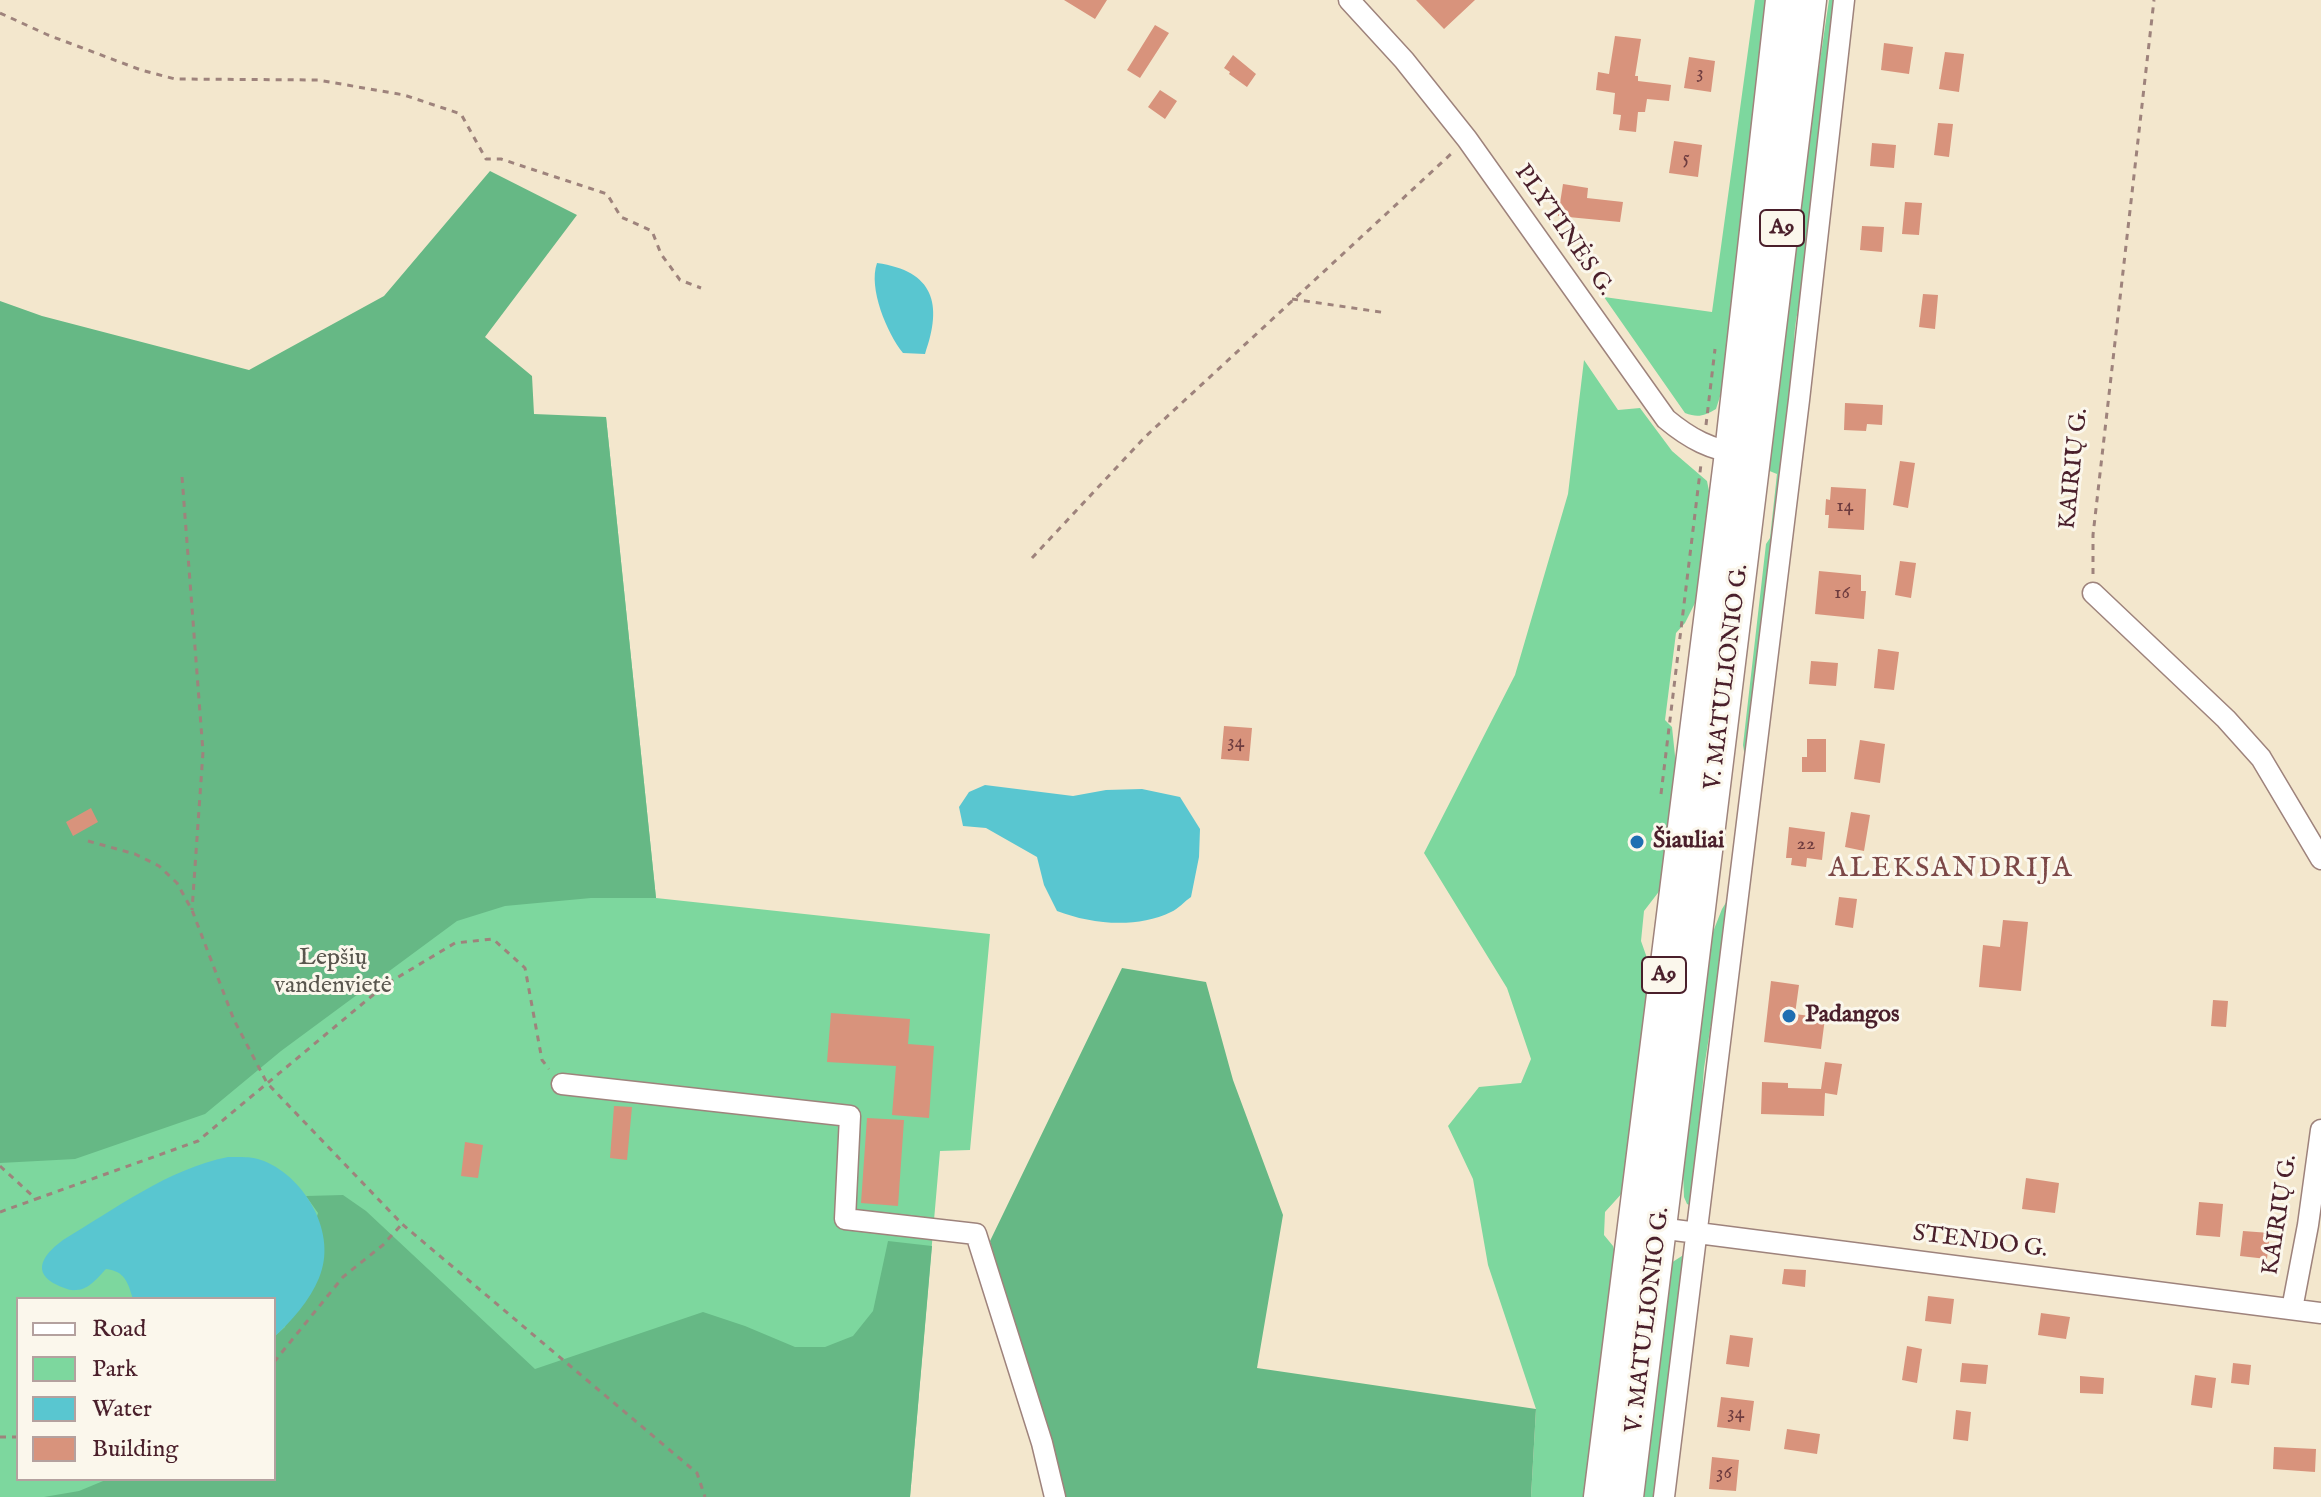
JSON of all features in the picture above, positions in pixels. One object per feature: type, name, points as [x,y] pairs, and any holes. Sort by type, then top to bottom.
[{"type":"highway","name":"V. MATULIONIO G.","points":[[1743,454],[1782,0]]},
{"type":"highway","name":"V. MATULIONIO G.","points":[[1600,1497],[1647,1226],[1743,454],[1810,0]]},
{"type":"highway","name":"V. MATULIONIO G.","points":[[1627,1497],[1647,1226]]},
{"type":"street","name":"PLYTINĖS G.","points":[[1349,0],[1404,60],[1467,139],[1666,419],[1703,445],[1743,454]]},
{"type":"street","points":[[1664,1497],[1799,400],[1844,0]]},
{"type":"street","points":[[2093,593],[2226,719],[2261,758],[2321,859]]},
{"type":"street","points":[[562,1084],[850,1116],[845,1219],[976,1234],[1042,1443],[1055,1497]]},
{"type":"street","name":"KAIRIŲ G.","points":[[2292,1309],[2321,1130]]},
{"type":"street","name":"STENDO G.","points":[[1647,1226],[2321,1313]]},
{"type":"path","name":"KAIRIŲ G.","points":[[2093,593],[2093,535],[2154,0]]},
{"type":"path","points":[[0,13],[48,35],[141,70],[175,79],[318,80],[404,95],[461,114],[486,159],[501,159],[607,194],[621,217],[652,231],[661,254],[680,280],[701,288]]},
{"type":"path","points":[[1032,558],[1145,437],[1467,139]]},
{"type":"path","points":[[1291,299],[1387,313]]},
{"type":"path","points":[[182,477],[203,752],[192,910]]},
{"type":"path","points":[[88,841],[135,854],[159,866],[177,883],[192,910],[234,1020],[267,1083],[402,1224],[697,1473],[705,1497]]},
{"type":"path","points":[[0,1212],[198,1141],[385,985],[455,943],[493,939],[525,968],[542,1060],[562,1084]]},
{"type":"path","points":[[0,1166],[36,1199]]},
{"type":"path","points":[[276,1360],[343,1277],[383,1245],[402,1224]]},
{"type":"green space","points":[[1755,0],[1768,0],[1722,390],[1716,409],[1704,415],[1694,415],[1685,413],[1604,297],[1712,312]]},
{"type":"green space","points":[[1829,0],[1837,0],[1804,290],[1795,330],[1794,371],[1747,769],[1743,745],[1777,474],[1767,470],[1798,209]]},
{"type":"green space","points":[[490,171],[577,215],[485,337],[532,376],[534,414],[606,417],[656,898],[591,898],[505,906],[457,921],[281,1051],[205,1114],[75,1159],[0,1163],[0,301],[42,316],[249,370],[384,296]]},
{"type":"green space","points":[[1584,360],[1618,410],[1640,408],[1672,451],[1707,481],[1709,491],[1696,601],[1676,633],[1665,720],[1672,727],[1677,775],[1664,885],[1644,911],[1641,941],[1653,975],[1624,1191],[1605,1212],[1604,1235],[1613,1246],[1617,1260],[1590,1497],[1531,1497],[1536,1409],[1488,1265],[1473,1179],[1448,1126],[1479,1087],[1521,1083],[1531,1059],[1507,988],[1424,853],[1515,675],[1568,494]]},
{"type":"green space","name":"Lepšių vandenvietė","points":[[606,417],[656,898],[990,934],[970,1150],[940,1151],[910,1497],[0,1497],[0,436]]},
{"type":"green space","points":[[1732,893],[1704,1068],[1694,1207],[1687,1204],[1684,1197],[1683,1171],[1709,942]]},
{"type":"green space","points":[[1122,968],[1206,982],[1233,1080],[1283,1215],[1257,1368],[1536,1409],[1531,1497],[1063,1497],[990,1241]]},
{"type":"green space","points":[[343,1195],[366,1211],[535,1369],[703,1312],[795,1347],[825,1347],[853,1336],[873,1311],[888,1241],[932,1246],[910,1497],[44,1497],[79,1491],[103,1481],[276,1481],[276,1335],[285,1327],[318,1213],[306,1196]]},
{"type":"green space","points":[[1685,1254],[1657,1497],[1641,1497],[1671,1263]]},
{"type":"water","points":[[877,263],[911,274],[922,282],[929,293],[933,320],[925,354],[903,353],[891,334],[877,297]]},
{"type":"water","points":[[985,785],[1073,796],[1106,790],[1142,789],[1180,797],[1200,829],[1199,857],[1191,897],[1171,912],[1129,923],[1099,922],[1057,911],[1044,885],[1037,857],[986,828],[963,826],[959,807],[969,792]]},
{"type":"water","points":[[228,1157],[246,1157],[279,1169],[305,1194],[321,1227],[324,1261],[319,1278],[300,1310],[276,1335],[276,1297],[132,1297],[122,1275],[106,1269],[81,1289],[64,1288],[46,1278],[42,1266],[44,1260],[63,1240],[163,1180]]},
{"type":"building","points":[[1064,0],[1107,0],[1095,19]]},
{"type":"building","points":[[1416,0],[1475,0],[1444,29]]},
{"type":"building","points":[[1155,25],[1169,33],[1140,78],[1127,70]]},
{"type":"building","points":[[1615,36],[1641,39],[1635,76],[1638,76],[1638,81],[1671,85],[1669,101],[1647,99],[1645,112],[1638,112],[1636,132],[1619,130],[1621,115],[1613,114],[1615,93],[1596,90],[1598,72],[1609,74]]},
{"type":"building","points":[[1884,43],[1913,47],[1909,74],[1881,70]]},
{"type":"building","points":[[1945,52],[1964,54],[1959,92],[1939,89]]},
{"type":"building","points":[[1233,55],[1256,74],[1247,87],[1224,68]]},
{"type":"building","points":[[1689,57],[1715,61],[1711,92],[1684,88]]},
{"type":"building","points":[[1160,90],[1177,101],[1165,119],[1148,107]]},
{"type":"building","points":[[1938,123],[1953,124],[1949,157],[1934,155]]},
{"type":"building","points":[[1674,141],[1702,145],[1698,177],[1669,173]]},
{"type":"building","points":[[1872,143],[1896,145],[1894,168],[1870,166]]},
{"type":"building","points":[[1563,184],[1588,188],[1587,198],[1623,202],[1620,222],[1558,216]]},
{"type":"building","points":[[1905,202],[1922,203],[1919,235],[1902,234]]},
{"type":"building","points":[[1862,226],[1884,227],[1882,252],[1860,250]]},
{"type":"building","points":[[1923,294],[1938,295],[1935,329],[1919,327]]},
{"type":"building","points":[[1845,403],[1883,405],[1882,425],[1867,424],[1866,431],[1844,430]]},
{"type":"building","points":[[1900,461],[1915,463],[1908,508],[1893,505]]},
{"type":"building","points":[[1831,487],[1866,489],[1864,530],[1828,528],[1826,499],[1830,500]]},
{"type":"building","points":[[1900,561],[1916,563],[1911,598],[1895,595]]},
{"type":"building","points":[[1819,571],[1861,575],[1861,591],[1866,591],[1864,619],[1815,614]]},
{"type":"building","points":[[1878,649],[1899,652],[1894,690],[1874,688]]},
{"type":"building","points":[[1811,661],[1838,663],[1836,686],[1809,684]]},
{"type":"building","points":[[1224,726],[1252,728],[1249,761],[1221,759]]},
{"type":"building","points":[[1807,739],[1826,739],[1826,772],[1802,772],[1802,757],[1807,757]]},
{"type":"building","points":[[1860,740],[1885,744],[1880,783],[1854,779]]},
{"type":"building","points":[[91,808],[98,822],[73,836],[66,822]]},
{"type":"building","points":[[1851,812],[1870,815],[1864,851],[1845,847]]},
{"type":"building","points":[[1789,827],[1825,832],[1822,860],[1807,858],[1806,867],[1791,865],[1792,858],[1786,858]]},
{"type":"building","points":[[1839,897],[1857,899],[1853,928],[1835,925]]},
{"type":"building","points":[[2003,920],[2028,922],[2021,991],[1979,987],[1983,945],[2000,947]]},
{"type":"building","name":"Padangos","points":[[1771,981],[1799,985],[1795,1014],[1825,1018],[1821,1049],[1764,1042]]},
{"type":"building","points":[[2213,1000],[2228,1001],[2226,1027],[2211,1026]]},
{"type":"building","points":[[831,1013],[910,1019],[908,1044],[934,1046],[929,1118],[892,1115],[896,1066],[827,1062]]},
{"type":"building","points":[[1825,1062],[1842,1064],[1837,1095],[1825,1093],[1824,1116],[1761,1114],[1762,1082],[1788,1083],[1788,1088],[1821,1089]]},
{"type":"building","points":[[614,1106],[632,1107],[627,1160],[610,1158]]},
{"type":"building","points":[[867,1118],[904,1120],[898,1206],[861,1203]]},
{"type":"building","points":[[465,1142],[483,1145],[478,1178],[461,1176]]},
{"type":"building","points":[[2026,1178],[2059,1183],[2055,1213],[2022,1209]]},
{"type":"building","points":[[2199,1202],[2223,1204],[2220,1237],[2196,1235]]},
{"type":"building","points":[[2243,1231],[2270,1233],[2267,1259],[2240,1256]]},
{"type":"building","points":[[1784,1269],[1806,1270],[1805,1287],[1782,1284]]},
{"type":"building","points":[[1928,1296],[1954,1299],[1951,1324],[1925,1321]]},
{"type":"building","points":[[2041,1313],[2070,1317],[2066,1339],[2038,1335]]},
{"type":"building","points":[[1730,1335],[1753,1338],[1749,1367],[1726,1364]]},
{"type":"building","points":[[1907,1346],[1922,1349],[1917,1383],[1902,1380]]},
{"type":"building","points":[[1962,1363],[1988,1365],[1986,1384],[1960,1382]]},
{"type":"building","points":[[2233,1363],[2251,1365],[2249,1385],[2231,1383]]},
{"type":"building","points":[[2195,1375],[2216,1378],[2212,1408],[2191,1405]]},
{"type":"building","points":[[2080,1376],[2104,1378],[2103,1394],[2080,1393]]},
{"type":"building","points":[[1721,1397],[1754,1401],[1750,1431],[1717,1427]]},
{"type":"building","points":[[1956,1410],[1971,1412],[1968,1441],[1953,1439]]},
{"type":"building","points":[[1787,1429],[1820,1434],[1817,1454],[1784,1449]]},
{"type":"building","points":[[2274,1447],[2316,1449],[2315,1472],[2273,1469]]},
{"type":"building","points":[[1712,1457],[1739,1460],[1736,1491],[1709,1489]]},
{"type":"place","name":"Šiauliai","points":[[1637,842]]},
{"type":"place","name":"Padangos","points":[[1789,1016]]},
{"type":"district","name":"ALEKSANDRIJA","points":[[1951,870]]}]
